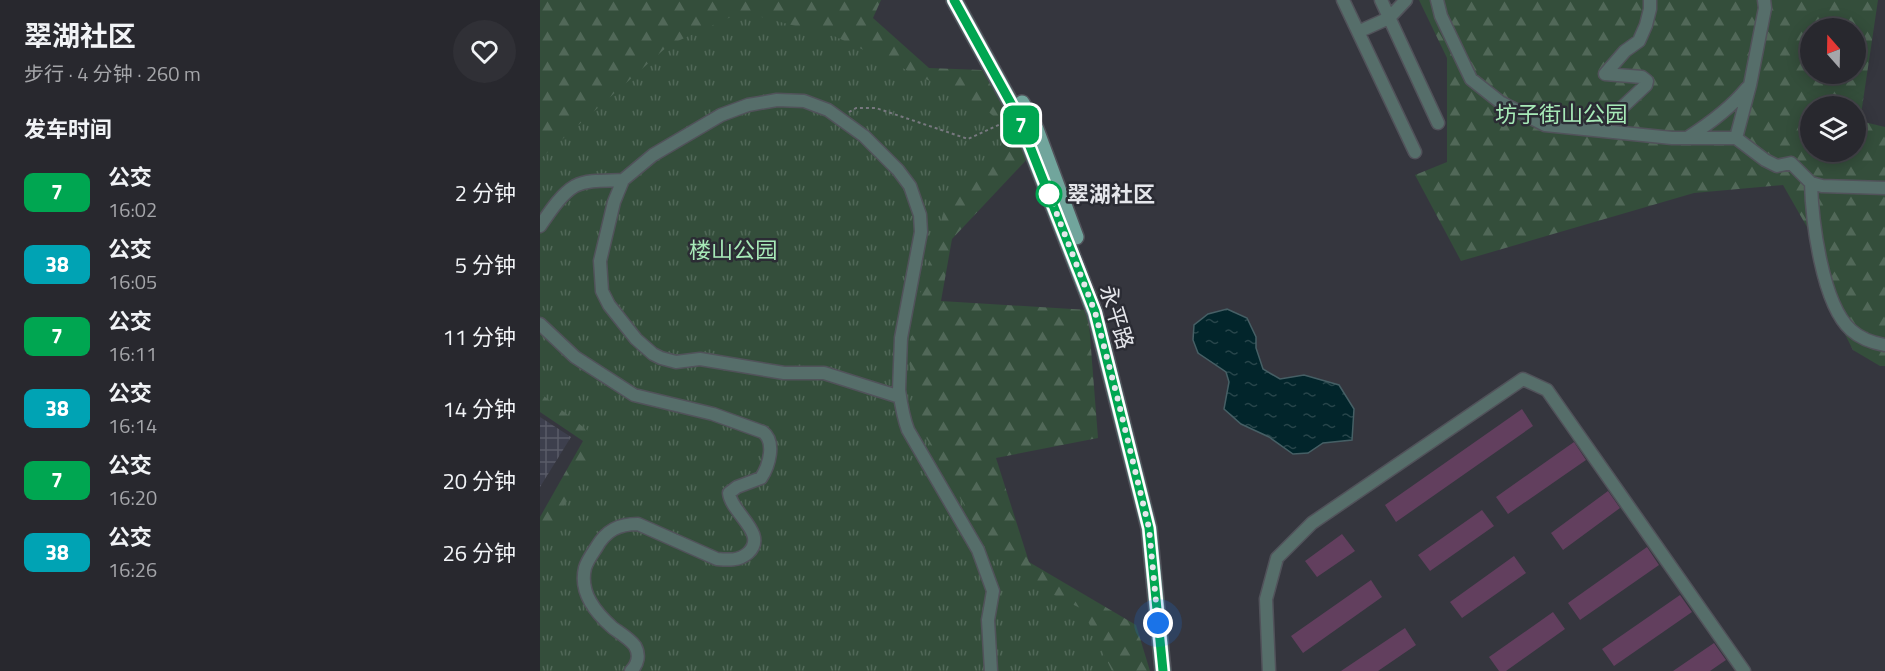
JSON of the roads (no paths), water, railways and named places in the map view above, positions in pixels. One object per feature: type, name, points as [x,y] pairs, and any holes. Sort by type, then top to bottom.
[{"type":"main road","name":"永平路","points":[[954,0],[1018,116],[1095,312],[1149,528],[1163,671]]},
{"type":"main road","name":"永平路","points":[[965,0],[1036,129],[1104,309],[1158,526],[1173,671]]},
{"type":"street","points":[[1344,0],[1415,152]]},
{"type":"street","points":[[1381,0],[1438,123]]},
{"type":"street","points":[[1360,31],[1389,18],[1406,0]]},
{"type":"street","points":[[1437,0],[1441,16],[1471,79],[1500,102],[1545,125],[1686,138],[1736,138],[1765,160],[1777,166],[1791,163],[1811,183],[1822,186],[1885,188]]},
{"type":"street","points":[[1598,130],[1646,85],[1647,81],[1642,77],[1605,74],[1624,51],[1639,41],[1646,25],[1650,0]]},
{"type":"street","points":[[1736,138],[1750,85],[1765,8],[1764,0]]},
{"type":"street","points":[[1686,138],[1707,126],[1739,99],[1750,85]]},
{"type":"street","points":[[900,397],[824,373],[784,374],[700,359],[676,362],[653,354],[623,324],[602,291],[600,261],[602,249],[614,202],[623,180],[653,155],[721,115],[748,105],[777,100],[804,101],[828,110],[864,136],[898,170],[910,186],[920,216],[921,232],[901,338],[900,397],[908,430],[978,550],[993,591],[988,620],[991,671]]},
{"type":"street","points":[[540,226],[562,198],[575,186],[589,182],[623,180]]},
{"type":"street","points":[[1811,183],[1812,205],[1824,276],[1831,301],[1850,330],[1871,343],[1885,345]]},
{"type":"street","points":[[540,324],[575,357],[634,395],[713,414],[763,432],[770,443],[768,461],[761,478],[737,487],[729,493],[731,501],[751,528],[756,539],[753,549],[745,557],[730,561],[717,559],[638,524],[624,524],[611,531],[600,541],[585,566],[583,581],[595,611],[634,645],[639,655],[636,666],[631,671]]},
{"type":"street","points":[[1269,671],[1266,599],[1277,558],[1312,523],[1523,379],[1547,390],[1744,671]]},
{"type":"water","points":[[1227,309],[1247,318],[1256,337],[1256,348],[1263,369],[1280,379],[1304,375],[1339,385],[1354,409],[1352,440],[1323,443],[1308,453],[1293,454],[1269,437],[1241,424],[1224,409],[1229,382],[1226,372],[1198,353],[1193,340],[1194,325],[1208,314]]},
{"type":"place","name":"翠湖社区","points":[[1049,194]]},
{"type":"park label","name":"坊子街山公园","points":[[1561,114]]},
{"type":"park label","name":"楼山公园","points":[[733,250]]}]
